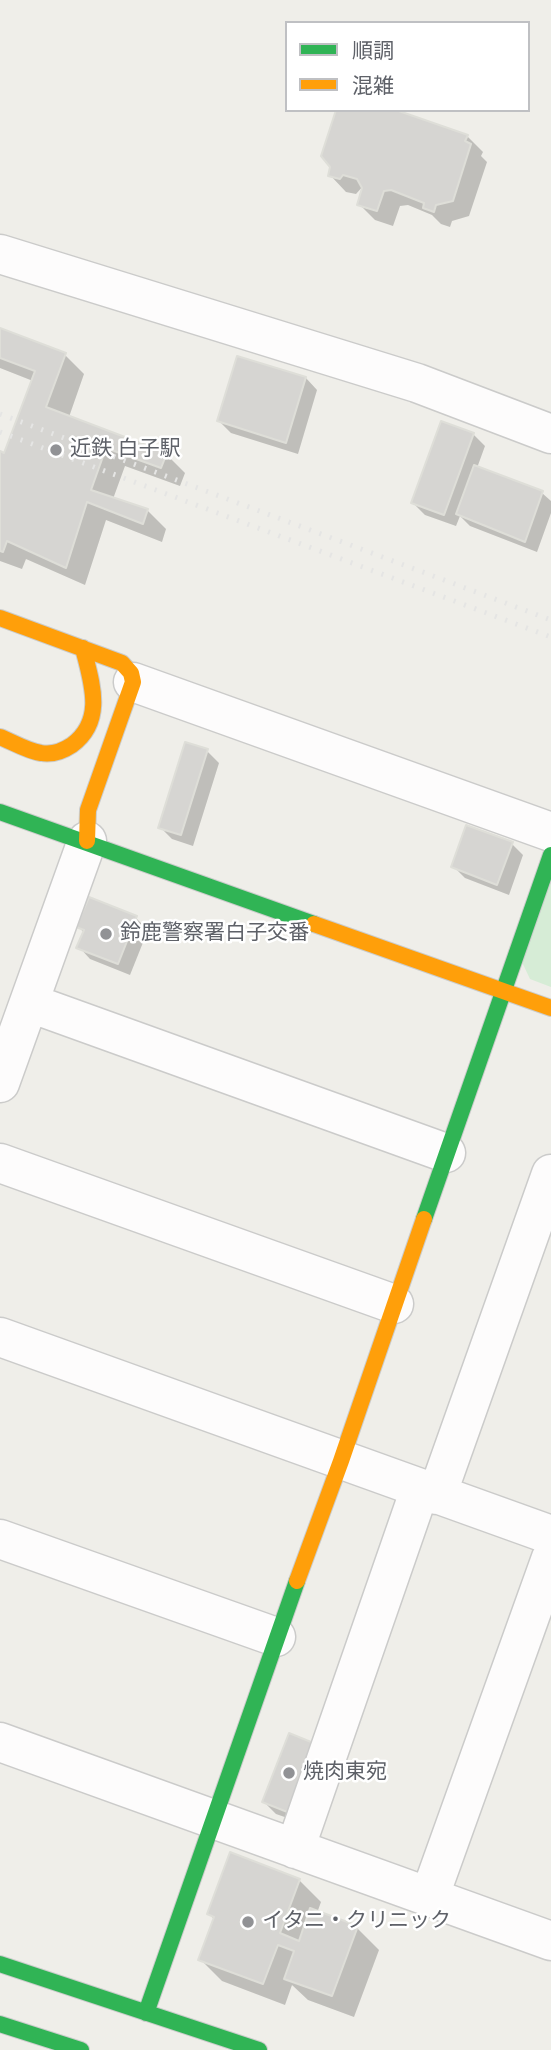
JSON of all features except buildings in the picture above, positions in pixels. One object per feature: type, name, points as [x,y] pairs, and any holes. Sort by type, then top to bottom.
[{"type":"main road","points":[[0,618],[122,663],[131,673],[133,682],[88,810],[87,841]]},
{"type":"main road","points":[[0,737],[43,753],[71,748],[82,737],[94,709],[83,648]]},
{"type":"main road","points":[[0,812],[551,1008]]},
{"type":"main road","points":[[146,2012],[551,855]]},
{"type":"main road","points":[[0,1964],[259,2050]]},
{"type":"main road","points":[[0,2024],[81,2050]]},
{"type":"street","points":[[0,254],[416,383],[551,434]]},
{"type":"street","points":[[133,682],[551,832]]},
{"type":"street","points":[[0,1083],[87,841]]},
{"type":"street","points":[[30,1003],[446,1153]]},
{"type":"street","points":[[0,1163],[394,1304]]},
{"type":"street","points":[[295,1849],[428,1492],[551,1174]]},
{"type":"street","points":[[0,1337],[551,1535]]},
{"type":"street","points":[[0,1539],[276,1637]]},
{"type":"street","points":[[429,1898],[551,1559]]},
{"type":"street","points":[[0,1742],[551,1941]]},
{"type":"green space","points":[[551,877],[551,987],[530,979],[521,960]]},
{"type":"railway","points":[[0,414],[551,620]]},
{"type":"railway","points":[[0,432],[551,637]]},
{"type":"traffic: fast","points":[[0,812],[314,924]]},
{"type":"traffic: fast","points":[[424,1219],[551,855]]},
{"type":"traffic: fast","points":[[146,2013],[297,1581]]},
{"type":"traffic: fast","points":[[0,1964],[259,2050]]},
{"type":"traffic: fast","points":[[0,2024],[81,2050]]},
{"type":"traffic: slow","points":[[0,618],[122,663],[131,673],[133,682],[88,810],[87,841]]},
{"type":"traffic: slow","points":[[0,737],[31,750],[49,753],[69,747],[83,735],[93,712],[92,687],[83,648]]},
{"type":"traffic: slow","points":[[314,924],[551,1008]]},
{"type":"traffic: slow","points":[[297,1581],[424,1219]]},
{"type":"place","name":"近鉄 白子駅","points":[[56,450]]},
{"type":"place","name":"鈴鹿警察署白子交番","points":[[106,934]]},
{"type":"place","name":"焼肉東宛","points":[[289,1773]]},
{"type":"place","name":"イタニ・クリニック","points":[[248,1922]]}]
